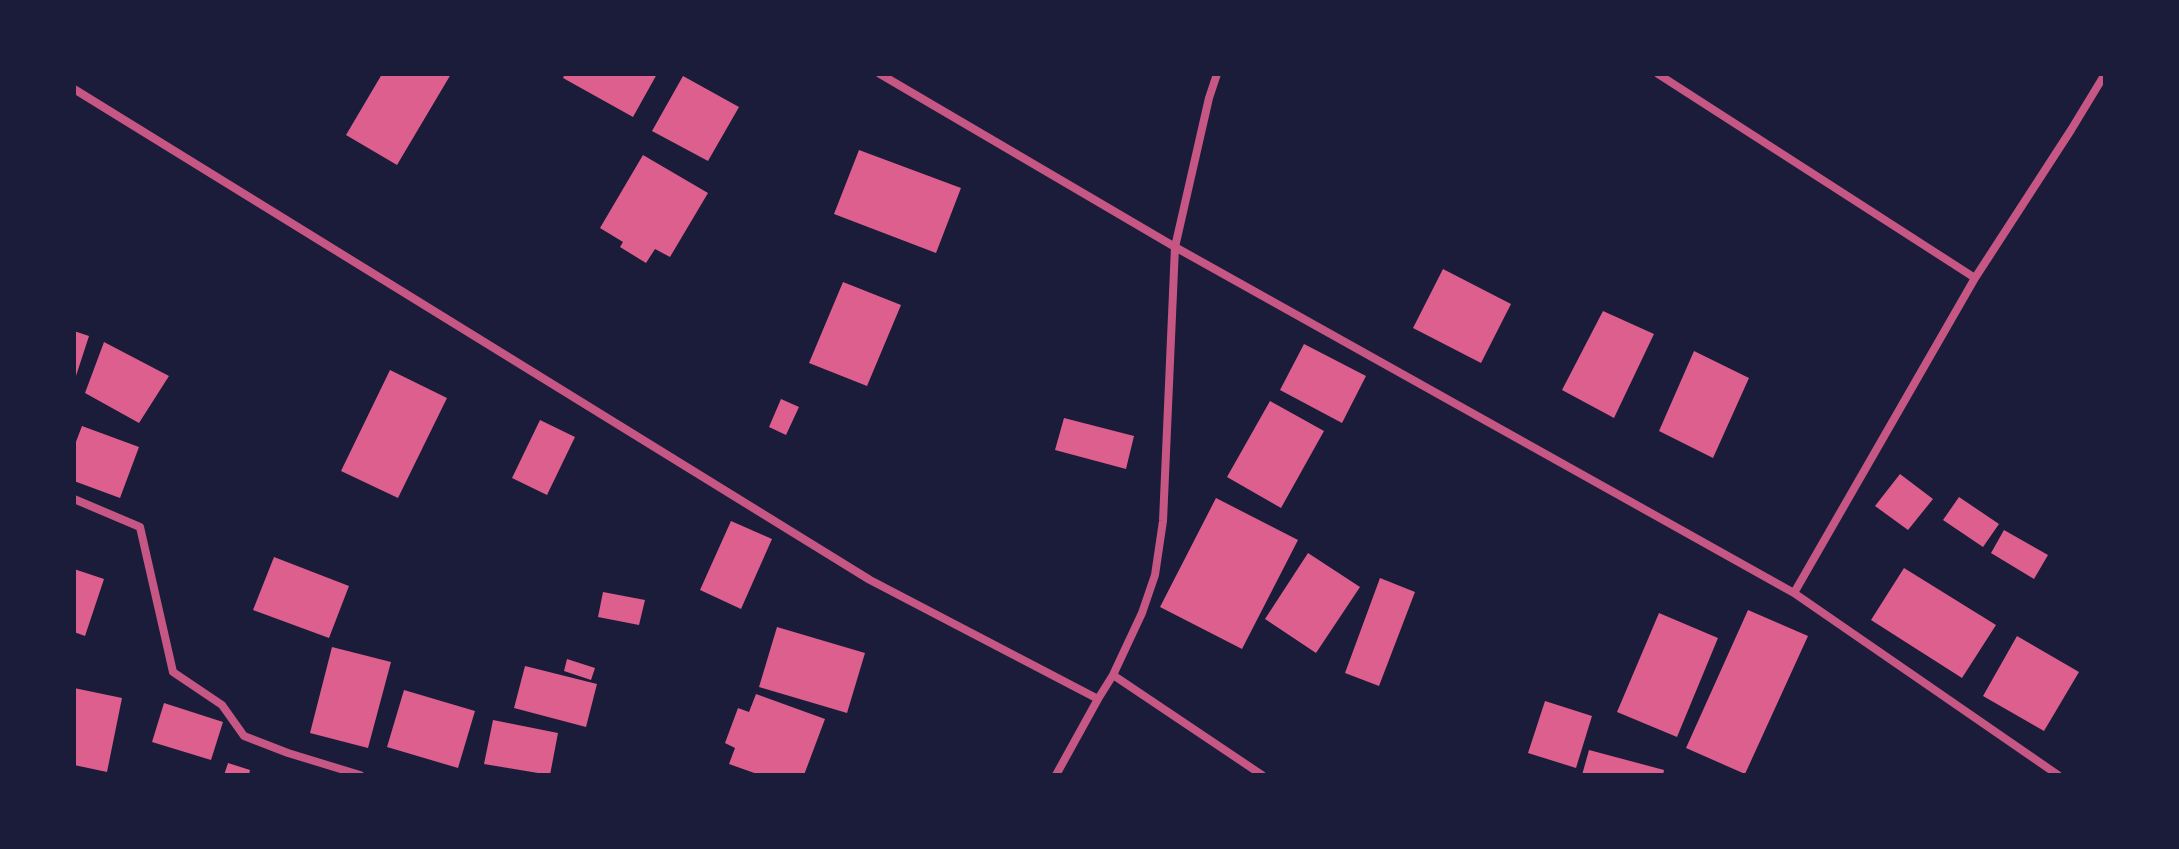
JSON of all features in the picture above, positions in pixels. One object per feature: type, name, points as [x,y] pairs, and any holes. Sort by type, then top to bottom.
[{"type":"street","points":[[880,74],[1175,247],[1794,593],[2058,775]]},
{"type":"street","points":[[1056,775],[1113,675],[1142,613],[1155,575],[1161,534],[1175,247],[1217,74]]},
{"type":"street","points":[[1658,74],[1975,278]]},
{"type":"street","points":[[1794,593],[1975,278],[2105,74]]},
{"type":"street","points":[[74,89],[870,580],[1098,699]]},
{"type":"street","points":[[74,499],[140,527],[173,672],[222,705],[244,736],[360,775]]},
{"type":"street","points":[[1113,675],[1262,775]]},
{"type":"building","points":[[382,74],[451,74],[397,165],[346,135]]},
{"type":"building","points":[[565,74],[657,74],[633,117],[563,78]]},
{"type":"building","points":[[683,76],[739,107],[708,161],[652,131]]},
{"type":"building","points":[[859,150],[961,188],[936,253],[834,214]]},
{"type":"building","points":[[643,155],[708,193],[670,257],[655,249],[646,263],[620,247],[623,242],[600,228]]},
{"type":"building","points":[[1443,269],[1511,304],[1481,363],[1413,328]]},
{"type":"building","points":[[843,282],[901,305],[867,386],[809,363]]},
{"type":"building","points":[[1603,311],[1654,334],[1614,418],[1562,390]]},
{"type":"building","points":[[74,331],[89,336],[75,379],[74,379]]},
{"type":"building","points":[[104,342],[169,376],[139,423],[85,393]]},
{"type":"building","points":[[1304,344],[1366,376],[1342,423],[1280,390]]},
{"type":"building","points":[[1694,351],[1749,378],[1713,458],[1659,431]]},
{"type":"building","points":[[390,370],[447,398],[398,498],[341,471]]},
{"type":"building","points":[[781,399],[799,407],[786,435],[769,427]]},
{"type":"building","points":[[1270,401],[1324,431],[1281,508],[1227,477]]},
{"type":"building","points":[[1064,418],[1134,436],[1126,469],[1055,450]]},
{"type":"building","points":[[540,420],[575,437],[547,495],[512,478]]},
{"type":"building","points":[[82,426],[139,447],[120,498],[74,481],[74,447]]},
{"type":"building","points":[[1900,474],[1933,499],[1908,530],[1875,506]]},
{"type":"building","points":[[1959,497],[1999,524],[1983,547],[1943,520]]},
{"type":"building","points":[[1216,498],[1298,540],[1242,649],[1160,607]]},
{"type":"building","points":[[731,521],[772,539],[741,609],[700,590]]},
{"type":"building","points":[[2004,530],[2048,555],[2034,579],[1991,553]]},
{"type":"building","points":[[1308,553],[1360,587],[1316,653],[1265,619]]},
{"type":"building","points":[[274,557],[349,586],[329,638],[253,610]]},
{"type":"building","points":[[1904,568],[1996,625],[1962,678],[1871,620]]},
{"type":"building","points":[[74,569],[104,579],[85,636],[74,632]]},
{"type":"building","points":[[1380,578],[1415,592],[1379,686],[1345,673]]},
{"type":"building","points":[[603,592],[645,600],[639,625],[598,617]]},
{"type":"building","points":[[1748,610],[1808,636],[1745,774],[1686,748]]},
{"type":"building","points":[[1659,613],[1718,638],[1677,737],[1617,712]]},
{"type":"building","points":[[777,627],[865,653],[847,713],[759,687]]},
{"type":"building","points":[[2017,636],[2079,672],[2044,731],[1983,696]]},
{"type":"building","points":[[332,647],[391,662],[368,748],[310,733]]},
{"type":"building","points":[[567,659],[595,668],[591,680],[564,671]]},
{"type":"building","points":[[525,666],[597,684],[586,727],[514,708]]},
{"type":"building","points":[[74,688],[122,698],[107,772],[74,765]]},
{"type":"building","points":[[404,690],[475,711],[458,768],[387,747]]},
{"type":"building","points":[[756,694],[825,719],[804,775],[760,775],[729,764],[735,748],[725,743],[738,708],[749,712]]},
{"type":"building","points":[[1545,701],[1592,716],[1576,768],[1528,753]]},
{"type":"building","points":[[164,703],[223,722],[211,760],[152,742]]},
{"type":"building","points":[[493,720],[558,733],[550,775],[484,764]]},
{"type":"building","points":[[1589,750],[1664,770],[1663,775],[1582,775]]},
{"type":"building","points":[[228,763],[250,770],[249,775],[224,775]]}]
